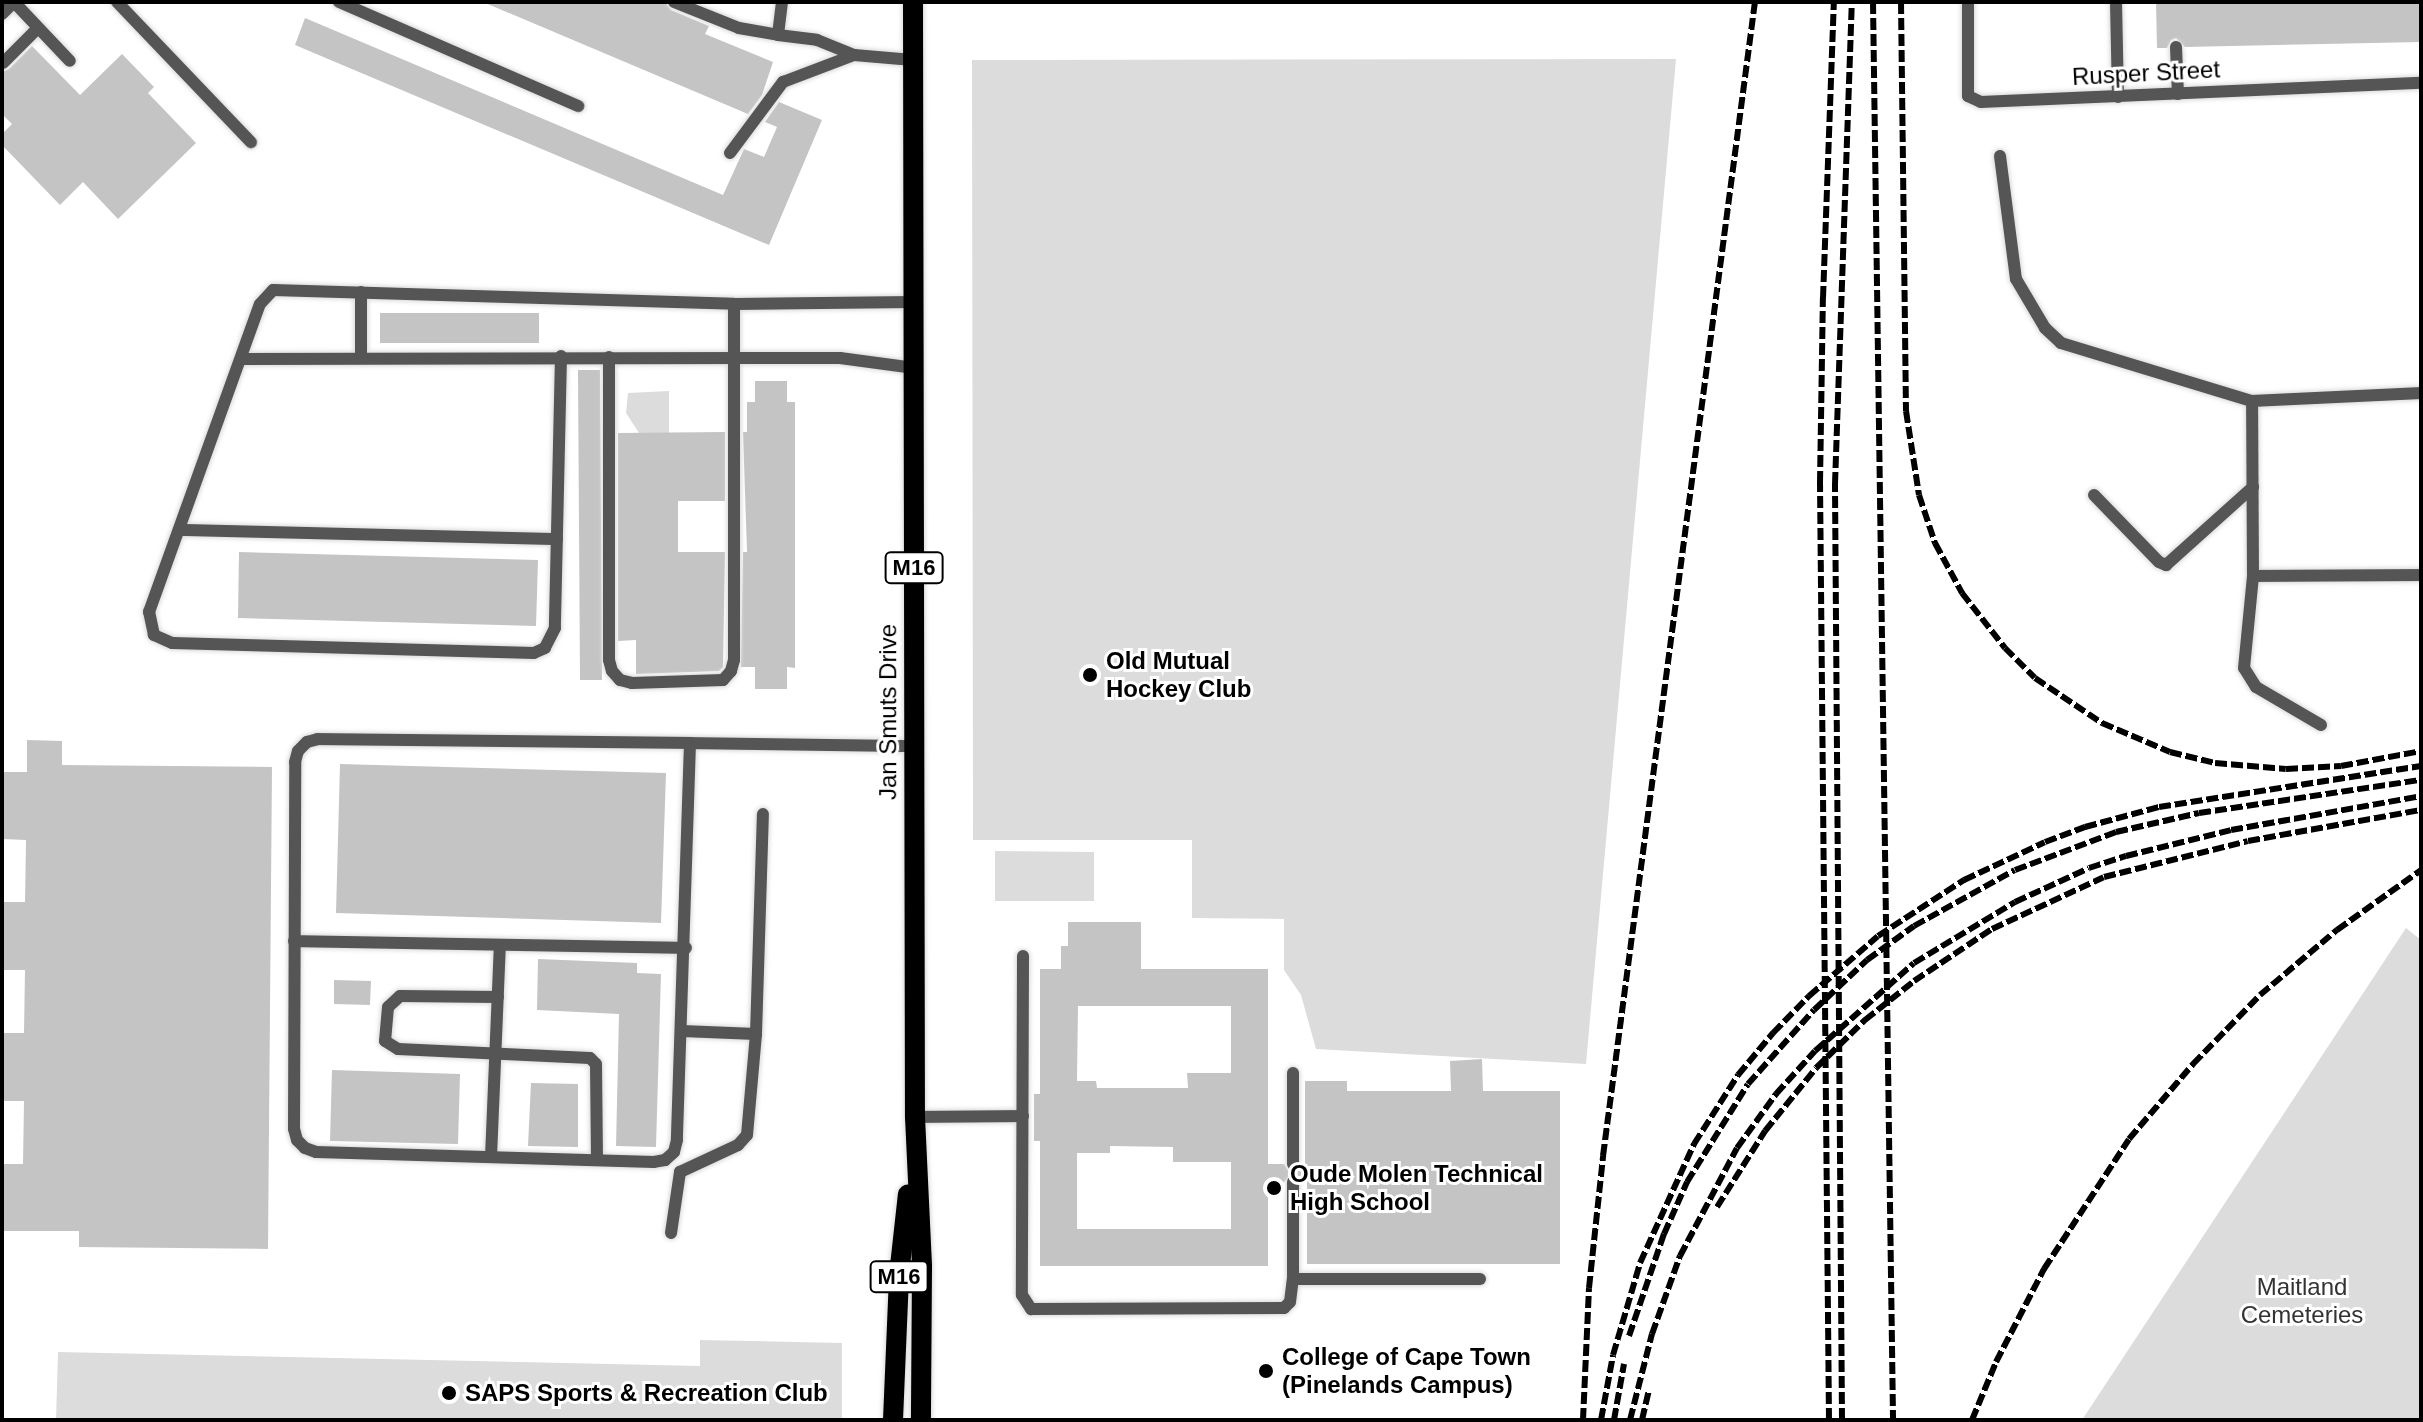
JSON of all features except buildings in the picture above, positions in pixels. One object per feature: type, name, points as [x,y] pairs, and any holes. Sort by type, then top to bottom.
[{"type":"main road","name":"Jan Smuts Drive","points":[[913,2],[915,1125],[922,1267],[921,1420]]},
{"type":"main road","name":"Jan Smuts Drive","points":[[893,1420],[899,1275],[915,1125]]},
{"type":"lane","points":[[2,14],[14,2],[70,61]]},
{"type":"lane","points":[[117,2],[251,142]]},
{"type":"lane","points":[[339,2],[578,106]]},
{"type":"lane","points":[[674,2],[739,28],[817,40],[854,55],[913,60]]},
{"type":"lane","points":[[778,35],[782,2]]},
{"type":"lane","name":"Rusper Street","points":[[1968,2],[1968,96],[1976,101],[2421,83]]},
{"type":"lane","points":[[2116,2],[2118,97]]},
{"type":"lane","points":[[3,63],[38,28]]},
{"type":"lane","points":[[2176,47],[2178,94]]},
{"type":"lane","points":[[730,153],[783,82],[854,55]]},
{"type":"lane","points":[[2000,156],[2016,279],[2045,328],[2061,343],[2252,401],[2421,393]]},
{"type":"lane","points":[[561,356],[554,636],[545,648],[534,653],[165,642],[150,628],[149,612],[260,304],[267,294],[282,289],[734,304],[914,302]]},
{"type":"lane","points":[[361,292],[361,356]]},
{"type":"lane","points":[[609,357],[609,660],[612,671],[620,680],[632,683],[712,683],[723,680],[731,671],[734,304]]},
{"type":"lane","points":[[242,359],[361,356],[840,358],[914,368]]},
{"type":"lane","points":[[2252,401],[2253,576],[2244,668],[2256,687],[2321,725]]},
{"type":"lane","points":[[2094,495],[2159,562],[2166,565],[2253,487]]},
{"type":"lane","points":[[181,530],[557,539]]},
{"type":"lane","points":[[2253,576],[2421,575]]},
{"type":"lane","points":[[690,743],[686,948],[674,1152],[665,1160],[654,1162],[316,1152],[305,1148],[297,1140],[294,1129],[294,941],[295,762],[298,751],[307,742],[318,739],[690,743],[914,746]]},
{"type":"lane","points":[[671,1233],[674,1190],[680,1172],[738,1145],[747,1135],[756,1034],[763,814]]},
{"type":"lane","points":[[294,941],[686,948]]},
{"type":"lane","points":[[491,1157],[500,945]]},
{"type":"lane","points":[[1023,956],[1022,1295],[1031,1309],[1276,1310],[1290,1302],[1293,1279],[1293,1182]]},
{"type":"lane","points":[[498,997],[400,996],[388,1007],[384,1033],[389,1046],[398,1049],[594,1060],[597,1160]]},
{"type":"lane","points":[[682,1031],[756,1034]]},
{"type":"lane","points":[[1293,1073],[1293,1164]]},
{"type":"lane","points":[[915,1125],[1023,1116]]},
{"type":"lane","points":[[1293,1279],[1480,1279]]},
{"type":"green space","points":[[1676,59],[1586,1064],[1316,1049],[1301,995],[1284,970],[1284,919],[1192,918],[1192,840],[973,840],[972,60]]},
{"type":"green space","points":[[669,391],[669,433],[639,433],[626,413],[628,393]]},
{"type":"green space","points":[[995,851],[1094,852],[1094,901],[995,901]]},
{"type":"green space","name":"Maitland Cemeteries","points":[[2406,928],[2421,940],[2421,1420],[2082,1420]]},
{"type":"green space","name":"SAPS Sports & Recreation Club","points":[[700,1340],[842,1343],[842,1420],[56,1420],[58,1352],[700,1366]]},
{"type":"railway","points":[[1583,1420],[1589,1288],[1603,1156],[1755,2]]},
{"type":"railway","points":[[1829,1420],[1820,483],[1834,2]]},
{"type":"railway","points":[[1842,1420],[1835,484],[1852,2]]},
{"type":"railway","points":[[1873,2],[1893,1420]]},
{"type":"railway","points":[[1901,2],[1906,411],[1919,495],[1935,543],[1962,593],[2005,648],[2035,678],[2102,723],[2170,752],[2215,763],[2286,769],[2341,766],[2421,751]]},
{"type":"railway","points":[[1601,1420],[1613,1355],[1640,1263],[1694,1144],[1738,1075],[1773,1033],[1809,996],[1878,936],[1964,880],[2085,827],[2159,807],[2421,766]]},
{"type":"railway","points":[[1629,1336],[1664,1234],[1687,1182],[1748,1084],[1814,1010],[1867,960],[1914,926],[2015,870],[2116,832],[2199,813],[2421,780]]},
{"type":"railway","points":[[1630,1420],[1652,1334],[1680,1256],[1737,1148],[1776,1094],[1815,1051],[1914,963],[2015,902],[2089,868],[2231,830],[2421,796]]},
{"type":"railway","points":[[1717,1207],[1765,1131],[1816,1068],[1865,1020],[1914,981],[1992,929],[2104,877],[2248,841],[2421,810]]},
{"type":"railway","points":[[1972,1420],[1996,1362],[2044,1269],[2129,1139],[2193,1064],[2260,995],[2337,930],[2421,870]]},
{"type":"railway","points":[[1614,1420],[1624,1364]]},
{"type":"railway","points":[[1642,1420],[1649,1390]]},
{"type":"place","name":"Old Mutual Hockey Club","points":[[1090,675]]},
{"type":"place","name":"Oude Molen Technical High School","points":[[1274,1188]]},
{"type":"place","name":"College of Cape Town (Pinelands Campus)","points":[[1266,1371]]},
{"type":"place","name":"SAPS Sports & Recreation Club","points":[[449,1393]]}]
